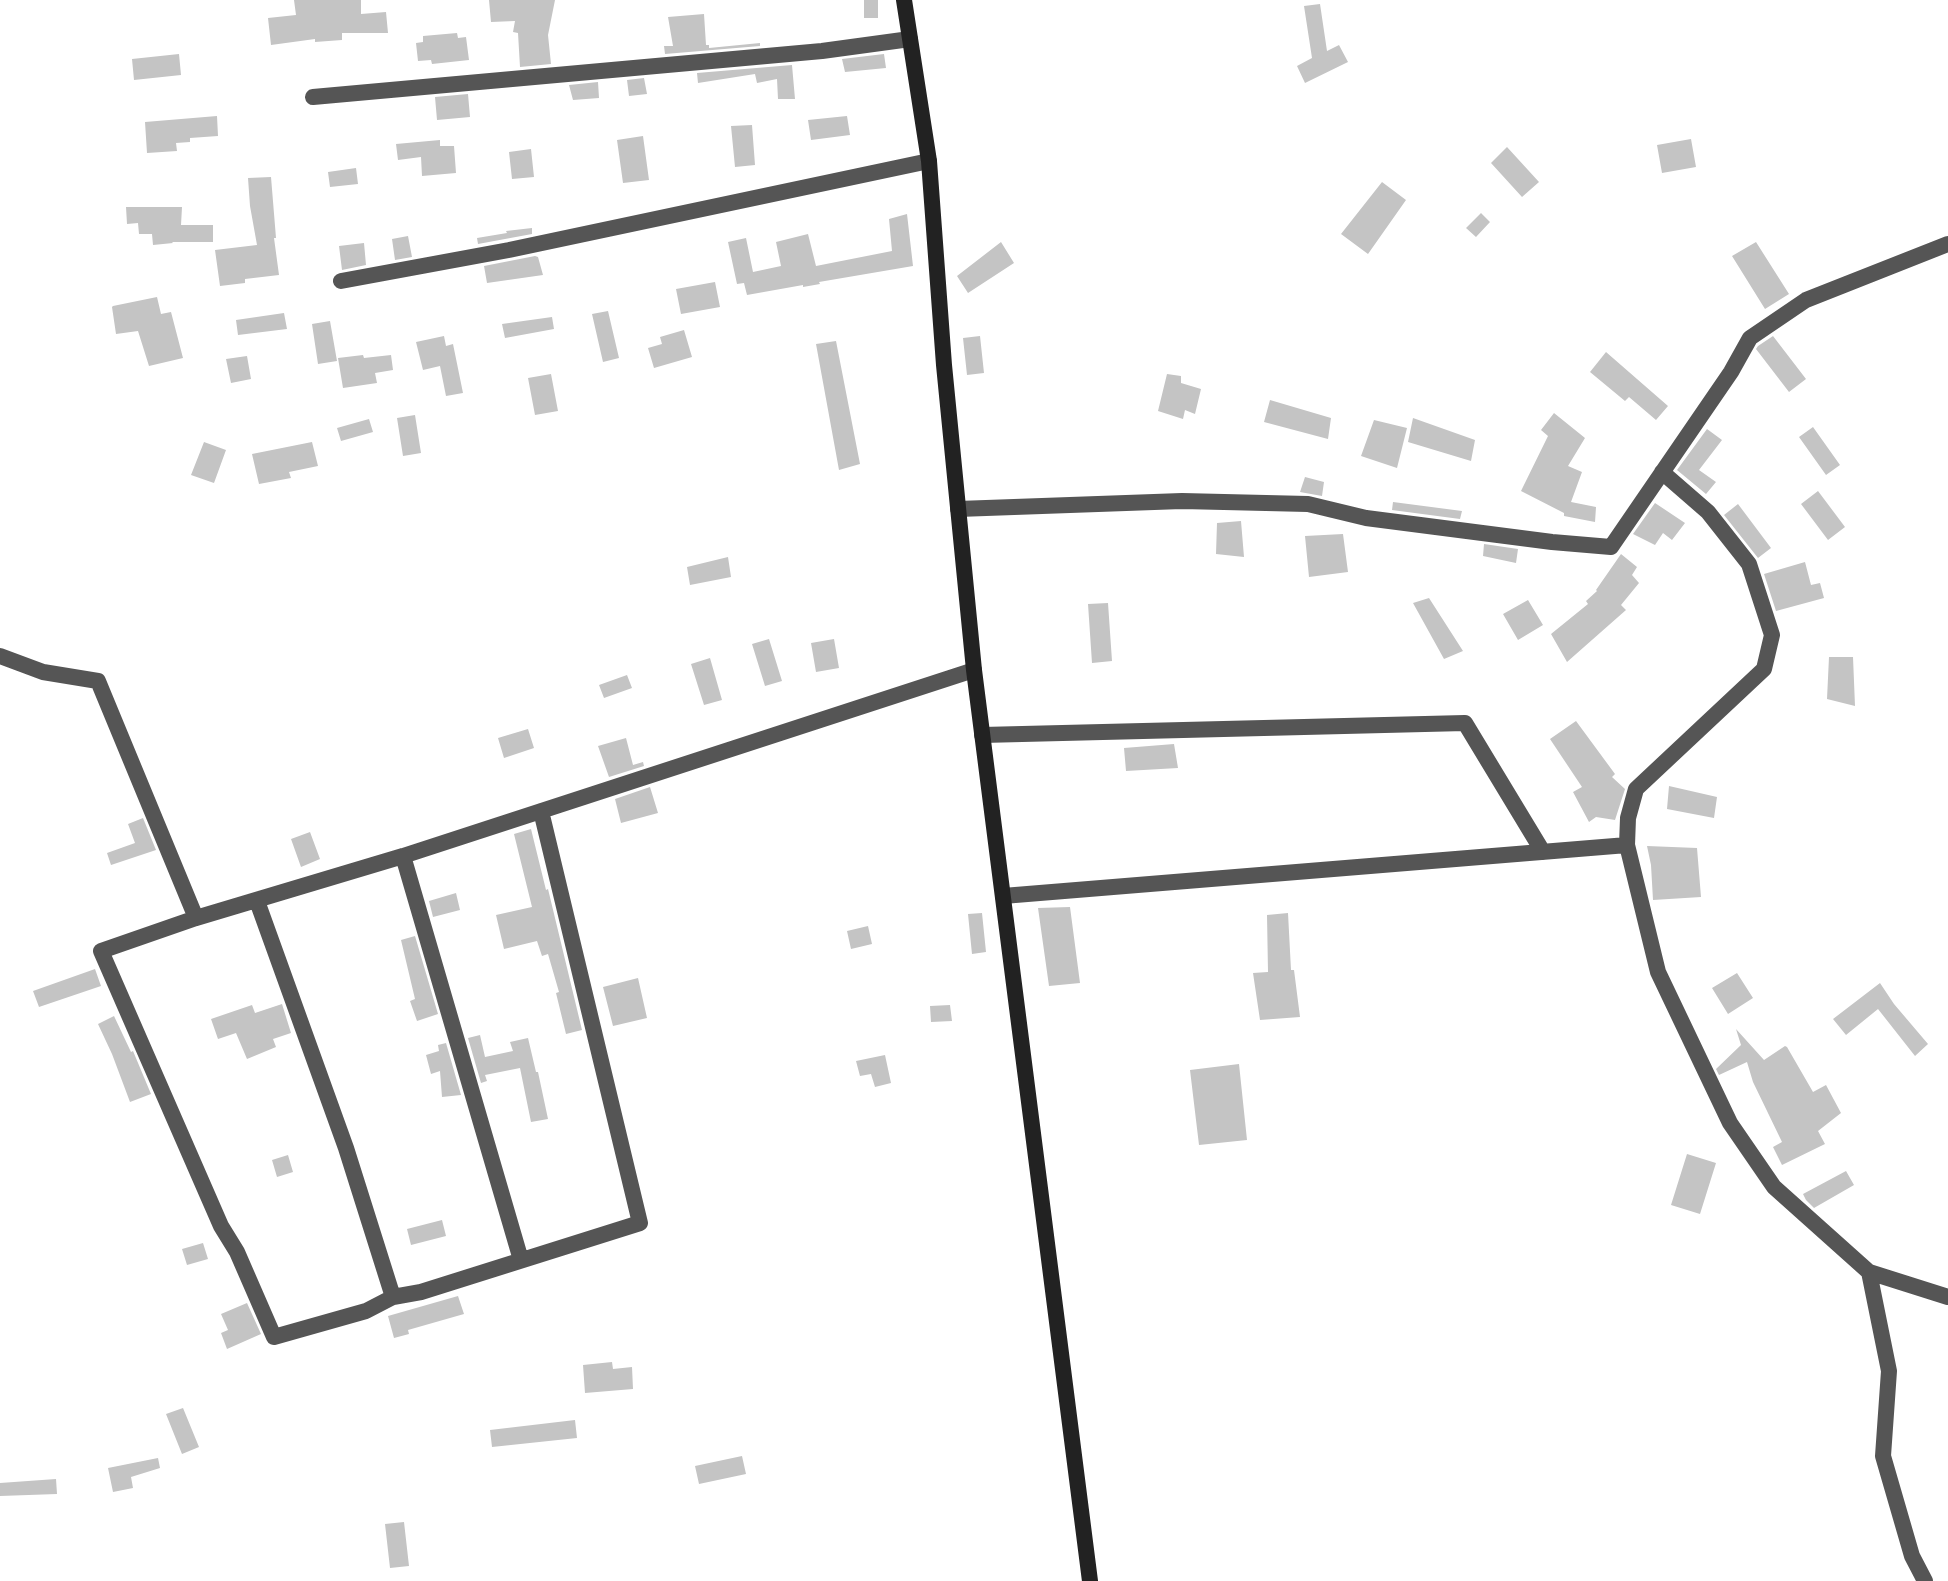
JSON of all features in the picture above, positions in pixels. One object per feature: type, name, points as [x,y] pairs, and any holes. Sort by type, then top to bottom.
[{"type":"main road","points":[[904,0],[929,161],[944,365],[974,670],[1090,1581]]},
{"type":"street","points":[[313,97],[822,51],[910,39]]},
{"type":"street","points":[[341,281],[509,250],[929,161]]},
{"type":"street","points":[[958,509],[1182,501],[1308,504],[1366,518],[1611,547],[1731,372],[1750,338],[1806,300],[1948,244]]},
{"type":"street","points":[[1662,472],[1708,512],[1749,564],[1772,635],[1764,669],[1636,789],[1628,818],[1627,845],[1658,972],[1730,1123],[1774,1187],[1869,1272],[1948,1297]]},
{"type":"street","points":[[0,656],[43,672],[98,681],[196,918]]},
{"type":"street","points":[[541,811],[640,1223],[421,1292],[393,1297],[366,1311],[274,1337],[237,1252],[221,1226],[101,951],[974,670]]},
{"type":"street","points":[[982,735],[1465,723],[1543,852]]},
{"type":"street","points":[[1003,896],[1627,845]]},
{"type":"street","points":[[403,856],[521,1260]]},
{"type":"street","points":[[257,901],[346,1148],[393,1297]]},
{"type":"street","points":[[1869,1272],[1889,1371],[1883,1456],[1912,1556],[1925,1581]]},
{"type":"building","points":[[294,0],[361,0],[361,14],[386,12],[388,33],[342,33],[342,40],[315,42],[315,39],[271,45],[268,18],[296,15]]},
{"type":"building","points":[[489,0],[555,0],[548,35],[551,64],[520,67],[518,33],[513,32],[515,21],[491,22]]},
{"type":"building","points":[[864,0],[878,0],[878,18],[864,18]]},
{"type":"building","points":[[1320,4],[1327,51],[1339,45],[1348,62],[1305,83],[1297,66],[1312,58],[1304,6]]},
{"type":"building","points":[[704,14],[706,45],[709,48],[760,43],[760,46],[665,54],[664,46],[673,46],[668,17]]},
{"type":"building","points":[[457,33],[458,38],[466,37],[469,60],[432,64],[431,60],[418,61],[416,43],[423,42],[423,36]]},
{"type":"building","points":[[179,54],[181,75],[134,80],[132,59]]},
{"type":"building","points":[[884,54],[886,68],[845,72],[842,59]]},
{"type":"building","points":[[792,65],[795,99],[778,99],[777,79],[757,83],[755,74],[698,83],[697,73]]},
{"type":"building","points":[[644,78],[647,94],[629,96],[627,80]]},
{"type":"building","points":[[598,82],[599,98],[573,100],[569,85]]},
{"type":"building","points":[[468,94],[470,117],[437,120],[435,97]]},
{"type":"building","points":[[217,116],[218,136],[190,138],[190,142],[176,143],[177,151],[147,153],[145,122]]},
{"type":"building","points":[[847,116],[850,135],[811,140],[808,120]]},
{"type":"building","points":[[752,125],[755,165],[735,167],[731,126]]},
{"type":"building","points":[[643,136],[649,180],[623,183],[617,140]]},
{"type":"building","points":[[1691,139],[1696,167],[1662,173],[1657,145]]},
{"type":"building","points":[[440,140],[440,146],[454,146],[456,173],[422,176],[421,157],[398,160],[396,144]]},
{"type":"building","points":[[1507,147],[1539,182],[1522,197],[1491,163]]},
{"type":"building","points":[[531,149],[534,177],[512,179],[509,152]]},
{"type":"building","points":[[356,168],[358,184],[330,187],[328,172]]},
{"type":"building","points":[[271,177],[279,275],[220,286],[215,250],[257,245],[248,178]]},
{"type":"building","points":[[1382,182],[1406,200],[1368,254],[1341,234]]},
{"type":"building","points":[[126,207],[182,207],[181,225],[213,225],[213,242],[153,245],[152,234],[139,234],[138,223],[127,224]]},
{"type":"building","points":[[1481,213],[1490,222],[1476,237],[1466,228]]},
{"type":"building","points":[[907,214],[913,266],[747,295],[744,283],[737,284],[728,242],[746,238],[753,272],[781,266],[776,242],[808,234],[816,266],[892,251],[889,219]]},
{"type":"building","points":[[532,228],[532,234],[478,244],[477,238]]},
{"type":"building","points":[[408,236],[412,257],[395,260],[392,239]]},
{"type":"building","points":[[1001,242],[1014,263],[968,293],[957,276]]},
{"type":"building","points":[[1756,242],[1789,294],[1765,309],[1732,256]]},
{"type":"building","points":[[364,243],[366,265],[342,270],[339,246]]},
{"type":"building","points":[[535,256],[543,275],[487,283],[484,266]]},
{"type":"building","points":[[715,282],[720,307],[681,314],[676,289]]},
{"type":"building","points":[[157,297],[161,314],[171,312],[183,358],[149,366],[138,331],[116,334],[112,307]]},
{"type":"building","points":[[608,311],[619,358],[603,362],[592,314]]},
{"type":"building","points":[[284,313],[287,329],[238,335],[236,320]]},
{"type":"building","points":[[552,317],[554,329],[505,338],[502,324]]},
{"type":"building","points":[[330,321],[337,361],[318,364],[312,324]]},
{"type":"building","points":[[684,330],[692,357],[654,368],[648,348],[662,344],[660,337]]},
{"type":"building","points":[[444,336],[446,346],[453,344],[463,393],[446,396],[440,366],[423,370],[416,342]]},
{"type":"building","points":[[980,336],[984,373],[967,375],[963,338]]},
{"type":"building","points":[[1773,336],[1806,379],[1789,392],[1756,349]]},
{"type":"building","points":[[836,341],[860,464],[839,470],[816,344]]},
{"type":"building","points":[[1606,352],[1668,406],[1656,420],[1629,397],[1625,401],[1590,372]]},
{"type":"building","points":[[363,355],[364,358],[391,355],[393,370],[375,373],[377,383],[343,388],[338,358]]},
{"type":"building","points":[[247,356],[251,379],[231,383],[226,359]]},
{"type":"building","points":[[551,374],[558,411],[535,415],[528,378]]},
{"type":"building","points":[[1167,374],[1181,376],[1181,383],[1201,389],[1195,414],[1185,410],[1183,419],[1158,411]]},
{"type":"building","points":[[1270,400],[1331,418],[1328,439],[1264,422]]},
{"type":"building","points":[[1554,413],[1585,438],[1568,466],[1582,472],[1571,502],[1596,507],[1595,522],[1564,516],[1564,513],[1521,491],[1548,436],[1541,430]]},
{"type":"building","points":[[415,415],[421,453],[403,456],[397,418]]},
{"type":"building","points":[[1413,418],[1475,440],[1471,461],[1408,442]]},
{"type":"building","points":[[369,419],[373,432],[341,441],[337,428]]},
{"type":"building","points":[[1374,420],[1407,428],[1397,468],[1361,456]]},
{"type":"building","points":[[1813,427],[1840,465],[1826,475],[1799,437]]},
{"type":"building","points":[[1707,429],[1722,440],[1699,470],[1716,482],[1706,494],[1677,470]]},
{"type":"building","points":[[204,442],[226,450],[214,483],[191,475]]},
{"type":"building","points":[[312,442],[318,466],[289,472],[291,478],[259,484],[252,454]]},
{"type":"building","points":[[1305,477],[1324,482],[1322,496],[1300,492]]},
{"type":"building","points":[[1818,491],[1845,527],[1828,540],[1801,504]]},
{"type":"building","points":[[1393,502],[1462,511],[1460,519],[1392,510]]},
{"type":"building","points":[[1655,503],[1685,523],[1672,540],[1663,533],[1655,545],[1633,534]]},
{"type":"building","points":[[1738,504],[1771,548],[1758,558],[1724,515]]},
{"type":"building","points":[[1241,521],[1244,557],[1216,554],[1217,523]]},
{"type":"building","points":[[1343,534],[1348,572],[1309,577],[1305,536]]},
{"type":"building","points":[[1484,544],[1518,549],[1516,563],[1483,556]]},
{"type":"building","points":[[1621,554],[1637,567],[1632,575],[1639,583],[1621,605],[1626,610],[1567,662],[1551,634],[1588,604],[1586,601],[1597,591]]},
{"type":"building","points":[[728,557],[731,577],[690,585],[687,567]]},
{"type":"building","points":[[1805,562],[1811,585],[1820,583],[1824,598],[1776,611],[1764,574]]},
{"type":"building","points":[[1429,598],[1463,651],[1444,659],[1413,603]]},
{"type":"building","points":[[1528,600],[1543,625],[1518,640],[1503,614]]},
{"type":"building","points":[[1108,603],[1112,661],[1092,663],[1088,604]]},
{"type":"building","points":[[769,639],[782,681],[765,686],[752,644]]},
{"type":"building","points":[[834,639],[839,668],[816,672],[811,643]]},
{"type":"building","points":[[1829,657],[1853,657],[1855,706],[1827,699]]},
{"type":"building","points":[[710,658],[722,700],[704,705],[691,664]]},
{"type":"building","points":[[627,675],[632,688],[604,698],[599,685]]},
{"type":"building","points":[[1576,721],[1615,774],[1612,777],[1625,789],[1615,820],[1596,817],[1589,822],[1573,792],[1582,787],[1550,739]]},
{"type":"building","points":[[528,729],[534,748],[504,758],[498,738]]},
{"type":"building","points":[[626,738],[633,765],[643,762],[644,766],[609,777],[598,746]]},
{"type":"building","points":[[1174,744],[1178,768],[1126,771],[1124,748]]},
{"type":"building","points":[[1669,786],[1717,797],[1714,818],[1667,809]]},
{"type":"building","points":[[650,787],[658,813],[621,823],[615,799]]},
{"type":"building","points":[[143,818],[156,850],[111,865],[107,853],[135,843],[128,824]]},
{"type":"building","points":[[531,829],[582,1030],[566,1034],[548,954],[542,956],[537,941],[504,949],[496,915],[532,907],[514,834]]},
{"type":"building","points":[[310,832],[320,859],[301,867],[291,839]]},
{"type":"building","points":[[1647,846],[1697,848],[1701,897],[1653,900]]},
{"type":"building","points":[[456,893],[460,910],[433,917],[429,901]]},
{"type":"building","points":[[1070,907],[1080,983],[1049,986],[1038,908]]},
{"type":"building","points":[[982,913],[986,952],[972,954],[968,914]]},
{"type":"building","points":[[1288,913],[1291,970],[1294,970],[1300,1017],[1260,1020],[1253,973],[1268,972],[1267,915]]},
{"type":"building","points":[[868,926],[872,944],[851,949],[847,931]]},
{"type":"building","points":[[415,936],[438,1014],[417,1021],[410,1001],[415,999],[401,940]]},
{"type":"building","points":[[95,969],[101,986],[39,1007],[33,991]]},
{"type":"building","points":[[1737,973],[1753,998],[1728,1014],[1712,988]]},
{"type":"building","points":[[638,978],[647,1018],[613,1026],[603,987]]},
{"type":"building","points":[[1880,983],[1928,1044],[1915,1056],[1878,1009],[1846,1035],[1833,1019]]},
{"type":"building","points":[[282,1004],[291,1033],[273,1039],[276,1047],[247,1059],[236,1033],[218,1039],[211,1019],[252,1005],[255,1013]]},
{"type":"building","points":[[950,1005],[952,1021],[931,1022],[930,1006]]},
{"type":"building","points":[[114,1016],[151,1094],[130,1102],[98,1024]]},
{"type":"building","points":[[1736,1029],[1764,1060],[1787,1047],[1813,1092],[1826,1085],[1841,1113],[1818,1131],[1825,1144],[1782,1165],[1773,1147],[1782,1142],[1753,1082],[1747,1062],[1719,1075],[1716,1069],[1741,1045]]},
{"type":"building","points":[[480,1035],[485,1057],[513,1051],[510,1042],[528,1038],[548,1119],[531,1122],[520,1068],[485,1075],[487,1081],[481,1083],[468,1038]]},
{"type":"building","points":[[446,1043],[461,1095],[442,1097],[440,1071],[431,1074],[426,1055],[439,1051],[438,1045]]},
{"type":"building","points":[[885,1055],[891,1083],[875,1087],[871,1074],[860,1076],[856,1061]]},
{"type":"building","points":[[1239,1064],[1247,1140],[1199,1145],[1190,1070]]},
{"type":"building","points":[[1687,1154],[1716,1163],[1700,1214],[1671,1205]]},
{"type":"building","points":[[288,1155],[293,1172],[277,1177],[272,1160]]},
{"type":"building","points":[[1846,1171],[1854,1185],[1814,1208],[1806,1200],[1803,1194]]},
{"type":"building","points":[[442,1220],[446,1236],[411,1245],[407,1229]]},
{"type":"building","points":[[203,1243],[208,1259],[187,1265],[182,1249]]},
{"type":"building","points":[[458,1296],[464,1314],[408,1330],[409,1334],[394,1338],[388,1316]]},
{"type":"building","points":[[247,1303],[261,1334],[227,1349],[221,1333],[228,1330],[221,1314]]},
{"type":"building","points":[[612,1362],[613,1369],[632,1367],[633,1389],[585,1393],[583,1365]]},
{"type":"building","points":[[183,1408],[199,1447],[182,1454],[166,1414]]},
{"type":"building","points":[[575,1420],[577,1438],[492,1447],[490,1430]]},
{"type":"building","points":[[742,1456],[746,1474],[699,1484],[695,1466]]},
{"type":"building","points":[[158,1458],[160,1468],[131,1477],[133,1488],[113,1492],[108,1468]]},
{"type":"building","points":[[56,1479],[57,1494],[0,1496],[0,1483]]},
{"type":"building","points":[[404,1522],[409,1566],[390,1568],[385,1524]]}]
